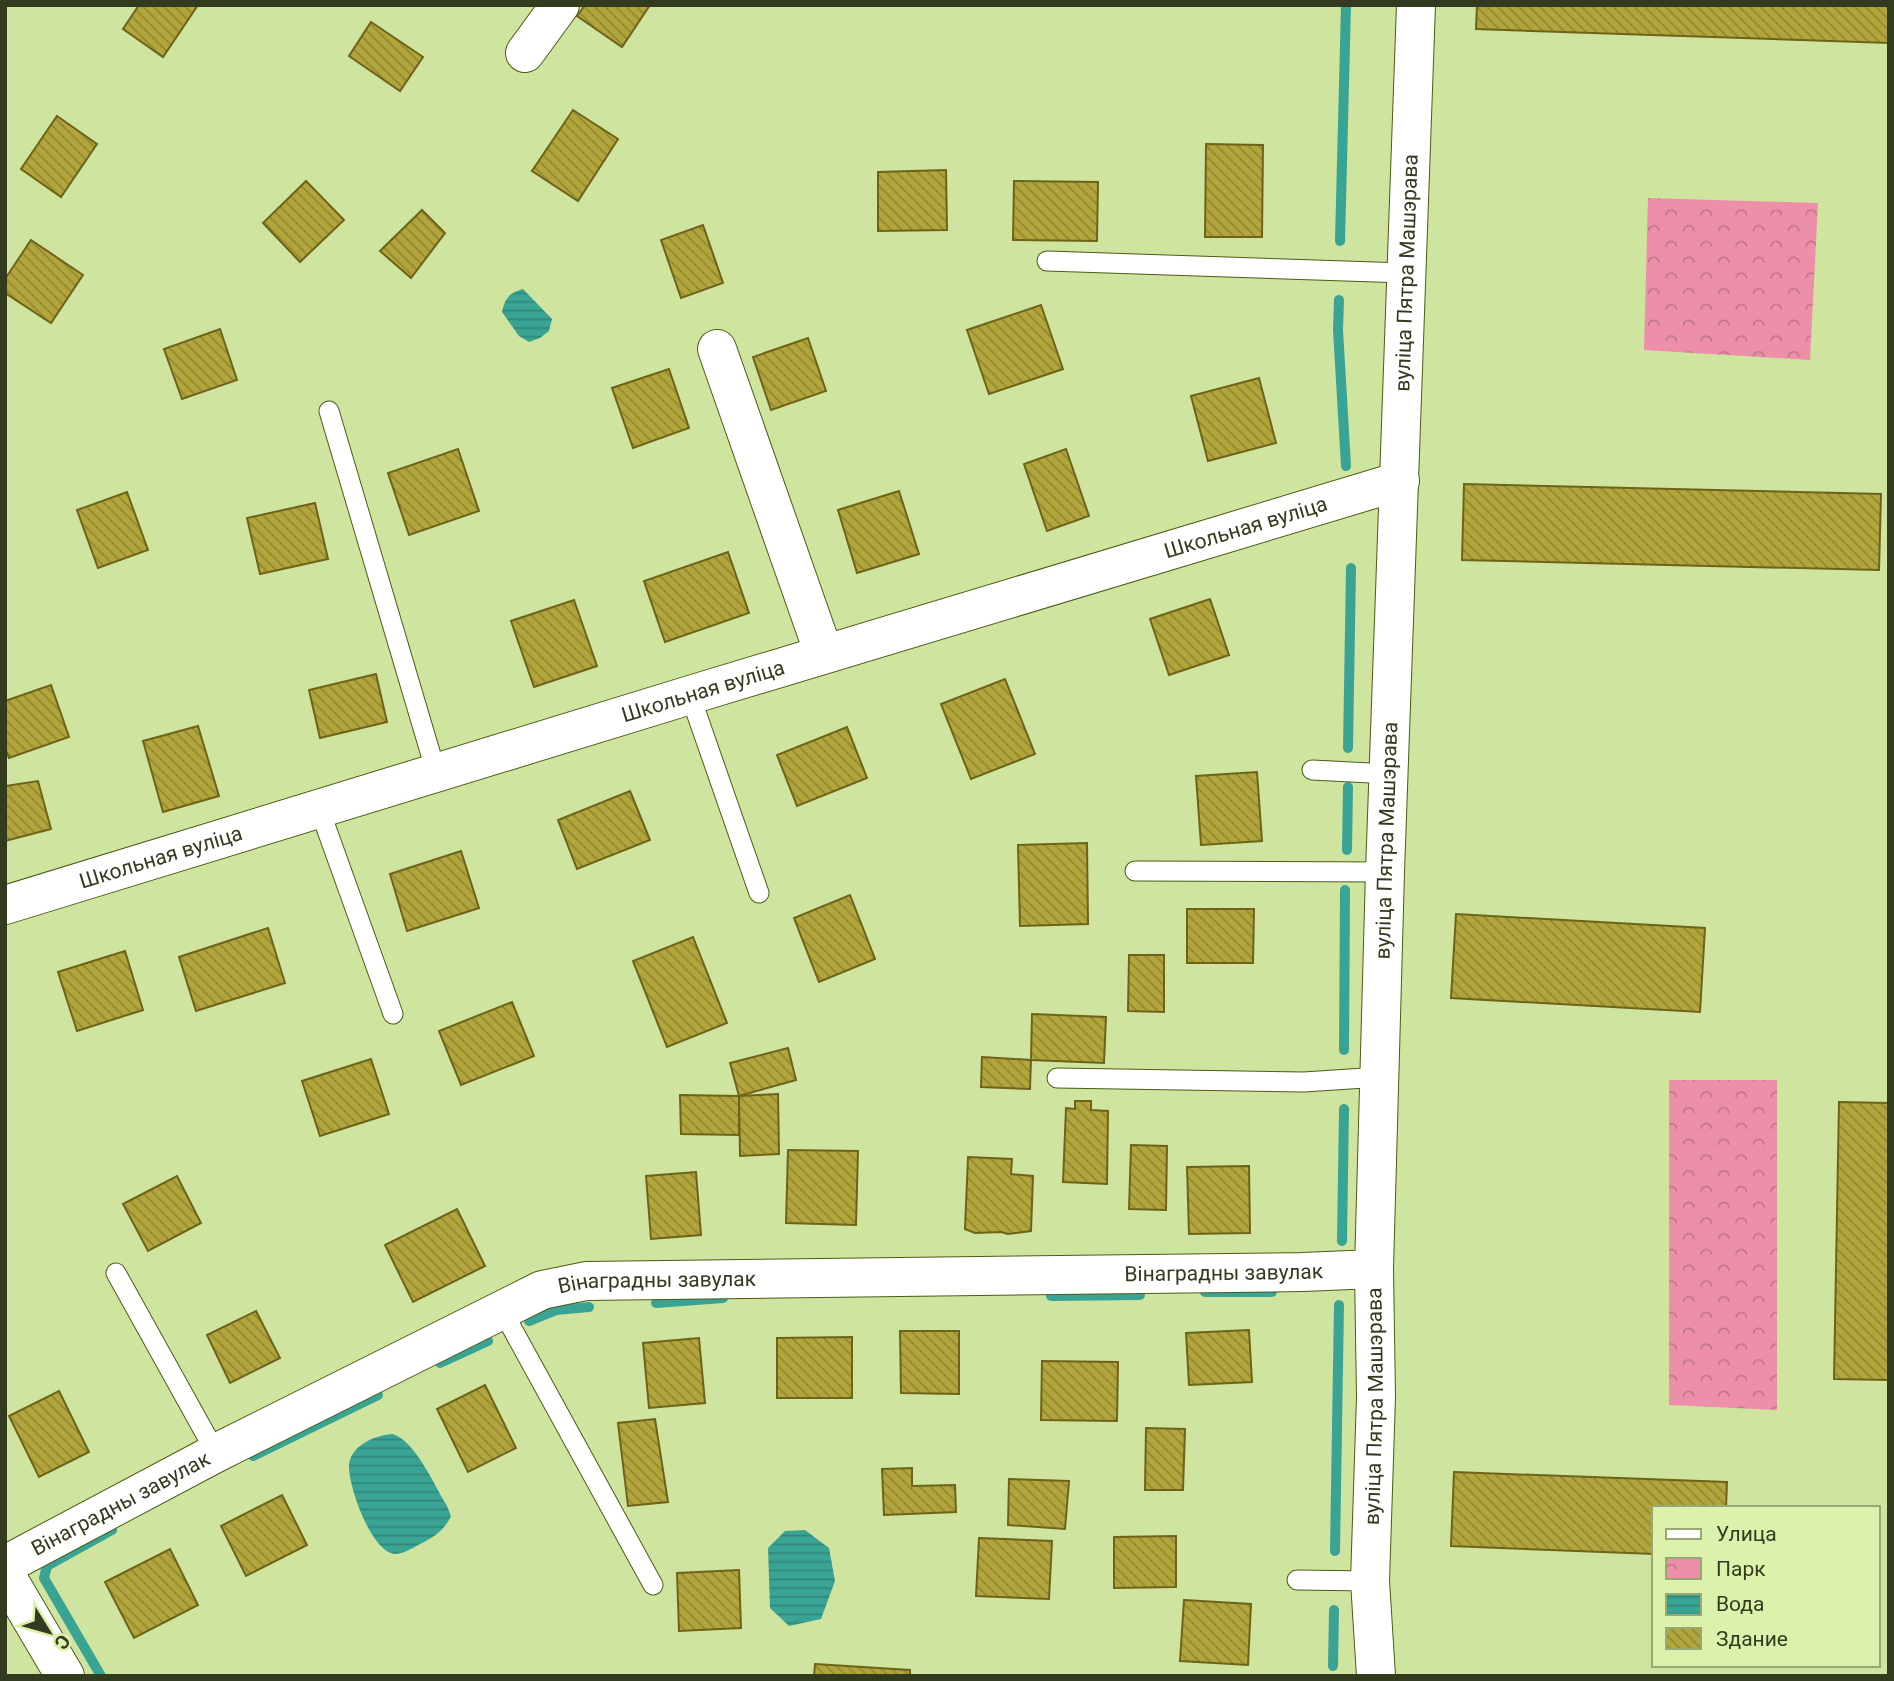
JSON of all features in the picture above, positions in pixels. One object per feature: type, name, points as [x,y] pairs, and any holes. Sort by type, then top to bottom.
[{"type":"street","points":[[525,53],[560,5]]},
{"type":"street","name":"вуліца Пятра Машэрава","points":[[1376,1676],[1370,1581],[1376,1397],[1374,1269],[1385,872],[1416,5]]},
{"type":"street","points":[[717,349],[824,654]]},
{"type":"street","name":"Школьная вуліца","points":[[5,905],[1400,481]]},
{"type":"street","name":"Вінаградны завулак","points":[[5,1565],[216,1453],[542,1290],[586,1281],[1374,1269]]},
{"type":"street","points":[[5,1574],[65,1676]]},
{"type":"lane","points":[[1047,261],[1405,273]]},
{"type":"lane","points":[[329,411],[436,772]]},
{"type":"lane","points":[[690,695],[758,893]]},
{"type":"lane","points":[[1312,770],[1390,774]]},
{"type":"lane","points":[[319,808],[393,1014]]},
{"type":"lane","points":[[1135,871],[1385,872]]},
{"type":"lane","points":[[1057,1078],[1304,1082],[1380,1077]]},
{"type":"lane","points":[[116,1273],[216,1453]]},
{"type":"lane","points":[[502,1310],[653,1585]]},
{"type":"lane","points":[[1297,1580],[1370,1581]]},
{"type":"green space","points":[[1648,198],[1818,203],[1810,360],[1644,350]]},
{"type":"green space","points":[[1669,1080],[1777,1080],[1777,1410],[1669,1405]]},
{"type":"water","points":[[523,289],[552,319],[549,331],[529,342],[519,336],[502,312],[508,297]]},
{"type":"water","points":[[393,1434],[417,1455],[451,1516],[442,1530],[434,1536],[395,1554],[386,1551],[370,1531],[357,1503],[349,1467],[353,1453],[364,1443]]},
{"type":"water","points":[[805,1530],[829,1548],[835,1581],[821,1619],[789,1626],[770,1608],[768,1548],[785,1531]]},
{"type":"building","points":[[139,5],[198,5],[163,57],[123,29]]},
{"type":"building","points":[[585,5],[650,5],[622,47],[577,16]]},
{"type":"building","points":[[1477,5],[1889,5],[1889,43],[1476,29]]},
{"type":"building","points":[[371,22],[423,57],[400,91],[349,56]]},
{"type":"building","points":[[573,110],[618,139],[578,201],[532,171]]},
{"type":"building","points":[[57,116],[97,144],[61,197],[21,169]]},
{"type":"building","points":[[1206,144],[1263,145],[1262,237],[1205,237]]},
{"type":"building","points":[[946,170],[947,230],[878,231],[878,172]]},
{"type":"building","points":[[306,181],[344,220],[300,262],[263,223]]},
{"type":"building","points":[[1014,181],[1098,182],[1097,241],[1013,240]]},
{"type":"building","points":[[422,210],[445,233],[411,278],[380,251]]},
{"type":"building","points":[[703,225],[723,283],[681,298],[661,240]]},
{"type":"building","points":[[31,240],[83,275],[51,323],[5,293],[5,279]]},
{"type":"building","points":[[1041,305],[1063,369],[989,394],[967,330]]},
{"type":"building","points":[[220,329],[237,380],[182,399],[164,349]]},
{"type":"building","points":[[808,338],[826,391],[771,410],[753,357]]},
{"type":"building","points":[[669,369],[689,428],[633,448],[612,388]]},
{"type":"building","points":[[1259,378],[1276,443],[1208,461],[1191,396]]},
{"type":"building","points":[[458,449],[479,511],[409,535],[388,473]]},
{"type":"building","points":[[1066,449],[1089,516],[1047,531],[1024,464]]},
{"type":"building","points":[[1464,484],[1881,494],[1879,570],[1462,560]]},
{"type":"building","points":[[899,491],[919,554],[857,573],[838,510]]},
{"type":"building","points":[[127,492],[148,550],[98,568],[77,510]]},
{"type":"building","points":[[315,503],[328,559],[260,574],[247,518]]},
{"type":"building","points":[[728,552],[749,613],[665,642],[644,581]]},
{"type":"building","points":[[1210,599],[1229,655],[1169,675],[1150,619]]},
{"type":"building","points":[[574,600],[597,666],[534,687],[511,621]]},
{"type":"building","points":[[376,674],[387,722],[320,738],[309,690]]},
{"type":"building","points":[[1005,679],[1035,754],[971,779],[941,704]]},
{"type":"building","points":[[51,685],[69,737],[9,758],[5,748],[5,701]]},
{"type":"building","points":[[198,726],[219,796],[163,812],[143,741]]},
{"type":"building","points":[[847,727],[867,778],[797,806],[777,755]]},
{"type":"building","points":[[1257,772],[1262,841],[1201,845],[1196,776]]},
{"type":"building","points":[[38,781],[51,829],[5,841],[5,786]]},
{"type":"building","points":[[630,791],[650,840],[577,869],[558,820]]},
{"type":"building","points":[[1087,843],[1088,924],[1020,926],[1018,845]]},
{"type":"building","points":[[461,851],[479,908],[407,931],[390,874]]},
{"type":"building","points":[[850,895],[875,959],[819,982],[794,918]]},
{"type":"building","points":[[1187,909],[1254,909],[1253,963],[1187,963]]},
{"type":"building","points":[[1456,914],[1705,928],[1700,1012],[1451,998]]},
{"type":"building","points":[[268,928],[285,983],[196,1011],[179,957]]},
{"type":"building","points":[[693,937],[727,1023],[667,1047],[633,961]]},
{"type":"building","points":[[125,951],[143,1010],[77,1031],[58,972]]},
{"type":"building","points":[[1129,955],[1164,955],[1164,1012],[1128,1011]]},
{"type":"building","points":[[512,1002],[534,1056],[461,1085],[439,1031]]},
{"type":"building","points":[[1032,1014],[1106,1017],[1104,1063],[1031,1060]]},
{"type":"building","points":[[788,1048],[796,1080],[739,1096],[730,1063]]},
{"type":"building","points":[[982,1057],[1031,1060],[1030,1089],[981,1087]]},
{"type":"building","points":[[371,1059],[389,1114],[320,1136],[302,1081]]},
{"type":"building","points":[[778,1094],[779,1154],[740,1156],[739,1096]]},
{"type":"building","points":[[680,1095],[739,1096],[739,1135],[681,1134]]},
{"type":"building","points":[[1075,1101],[1091,1101],[1091,1110],[1108,1111],[1107,1184],[1063,1182],[1066,1108],[1075,1109]]},
{"type":"building","points":[[1839,1102],[1889,1103],[1889,1380],[1834,1379]]},
{"type":"building","points":[[1131,1145],[1167,1146],[1166,1210],[1129,1209]]},
{"type":"building","points":[[788,1150],[858,1151],[856,1225],[786,1223]]},
{"type":"building","points":[[968,1157],[1012,1159],[1011,1174],[1033,1176],[1031,1231],[1008,1234],[975,1233],[965,1229]]},
{"type":"building","points":[[1249,1166],[1250,1233],[1189,1234],[1187,1167]]},
{"type":"building","points":[[696,1172],[701,1235],[651,1239],[646,1176]]},
{"type":"building","points":[[177,1176],[201,1223],[148,1251],[123,1204]]},
{"type":"building","points":[[457,1209],[485,1266],[413,1302],[385,1245]]},
{"type":"building","points":[[256,1311],[280,1358],[230,1383],[207,1335]]},
{"type":"building","points":[[1249,1330],[1252,1382],[1189,1385],[1186,1333]]},
{"type":"building","points":[[900,1331],[959,1331],[959,1394],[901,1393]]},
{"type":"building","points":[[852,1337],[852,1398],[777,1398],[777,1338]]},
{"type":"building","points":[[699,1338],[705,1403],[649,1408],[643,1343]]},
{"type":"building","points":[[1042,1361],[1118,1362],[1117,1421],[1041,1420]]},
{"type":"building","points":[[485,1385],[516,1448],[468,1472],[437,1409]]},
{"type":"building","points":[[59,1391],[89,1452],[39,1477],[9,1416]]},
{"type":"building","points":[[655,1419],[668,1502],[628,1506],[618,1423]]},
{"type":"building","points":[[1146,1428],[1185,1429],[1183,1490],[1145,1490]]},
{"type":"building","points":[[912,1468],[912,1486],[955,1485],[956,1512],[884,1515],[882,1469]]},
{"type":"building","points":[[1454,1472],[1727,1482],[1726,1506],[1652,1506],[1652,1554],[1451,1546]]},
{"type":"building","points":[[1009,1479],[1069,1481],[1065,1529],[1008,1525]]},
{"type":"building","points":[[282,1495],[307,1545],[246,1576],[221,1526]]},
{"type":"building","points":[[1176,1536],[1176,1587],[1114,1588],[1114,1537]]},
{"type":"building","points":[[979,1538],[1052,1541],[1049,1599],[976,1596]]},
{"type":"building","points":[[170,1549],[198,1605],[134,1638],[105,1582]]},
{"type":"building","points":[[739,1570],[741,1628],[679,1631],[677,1573]]},
{"type":"building","points":[[1184,1600],[1251,1604],[1248,1665],[1180,1661]]},
{"type":"building","points":[[815,1664],[910,1670],[910,1676],[814,1676]]},
{"type":"waterway","points":[[1340,241],[1346,5]]},
{"type":"waterway","points":[[1339,300],[1338,330],[1346,466]]},
{"type":"waterway","points":[[1348,748],[1351,568]]},
{"type":"waterway","points":[[1347,850],[1348,787]]},
{"type":"waterway","points":[[1344,1050],[1345,890]]},
{"type":"waterway","points":[[1342,1241],[1344,1109]]},
{"type":"waterway","points":[[1205,1292],[1272,1292]]},
{"type":"waterway","points":[[1051,1296],[1140,1295]]},
{"type":"waterway","points":[[656,1303],[723,1298]]},
{"type":"waterway","points":[[1335,1551],[1339,1305]]},
{"type":"waterway","points":[[529,1321],[556,1310],[589,1307]]},
{"type":"waterway","points":[[440,1363],[488,1341]]},
{"type":"waterway","points":[[253,1456],[378,1395]]},
{"type":"waterway","points":[[101,1676],[44,1578],[47,1566],[112,1530]]},
{"type":"waterway","points":[[1333,1666],[1334,1610]]}]
